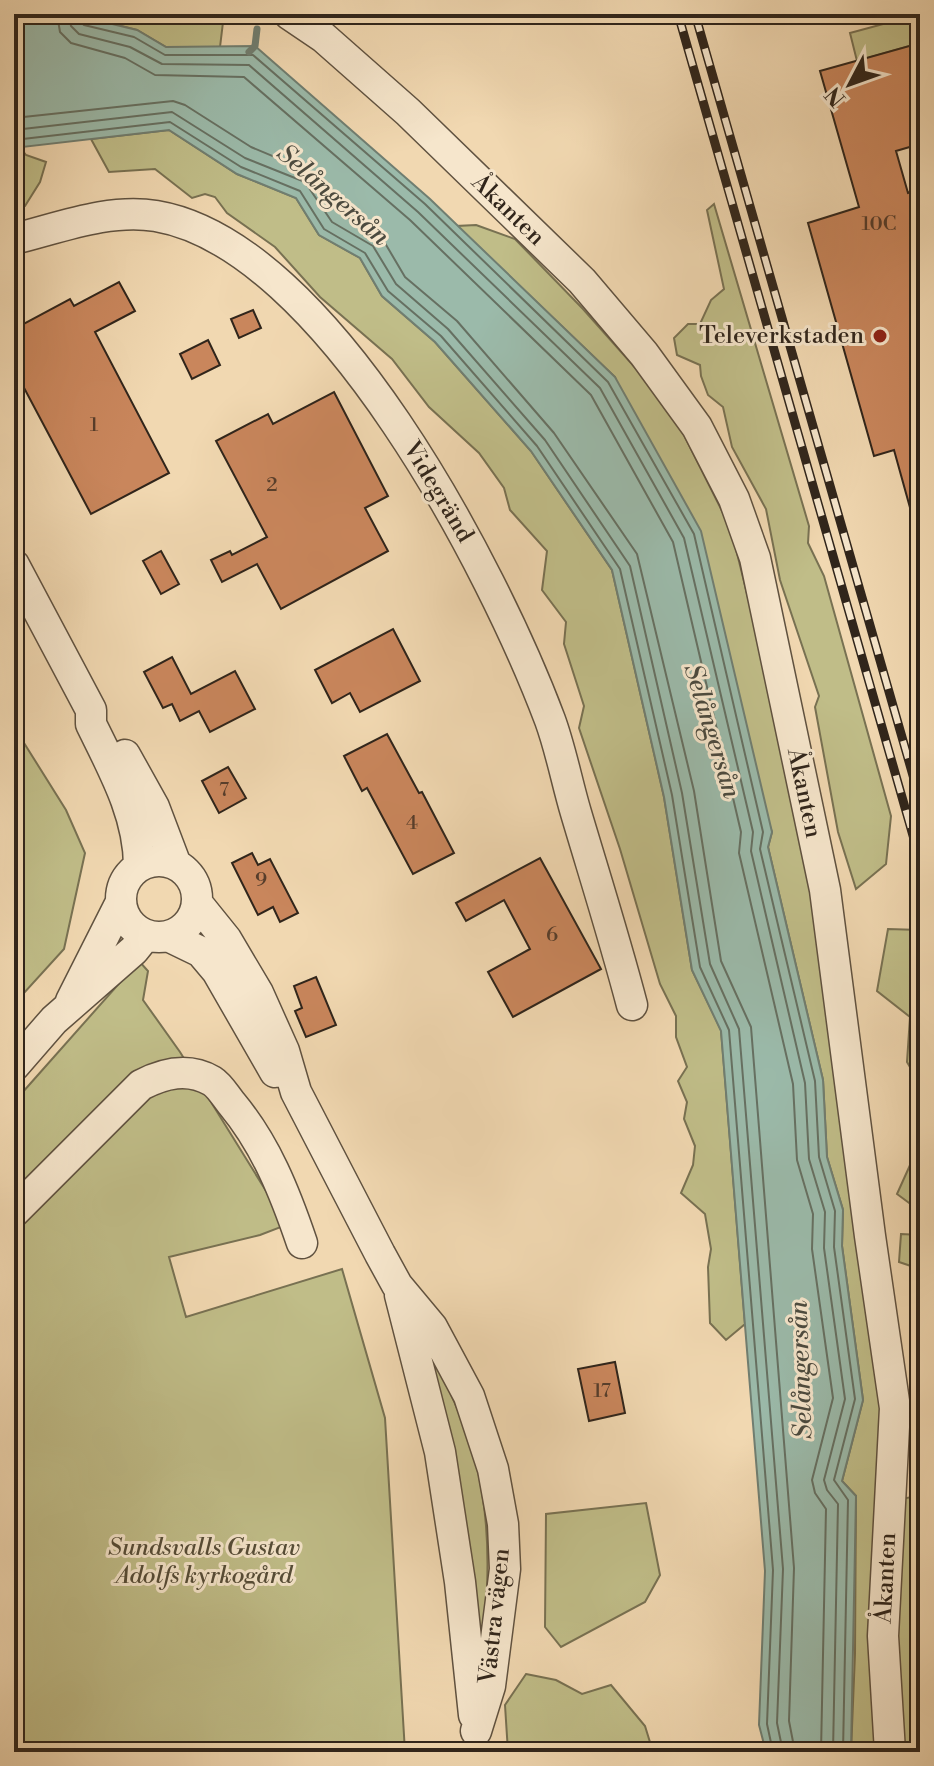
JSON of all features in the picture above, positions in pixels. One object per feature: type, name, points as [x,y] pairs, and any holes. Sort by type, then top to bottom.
[{"type":"street","name":"Åkanten","points":[[289,14],[323,37],[408,112],[582,281],[644,354],[697,427],[734,499],[755,558],[825,890],[895,1408],[883,1636],[890,1752]]},
{"type":"street","name":"Videgränd","points":[[14,239],[122,214],[157,216],[198,228],[238,250],[286,289],[343,352],[392,416],[440,490],[477,556],[515,638],[551,722],[609,915],[632,1005]]},
{"type":"street","points":[[14,565],[91,710],[91,724],[132,815],[138,837],[139,866]]},
{"type":"street","points":[[14,1066],[68,1006],[134,950],[157,936],[189,923],[197,903],[193,881],[176,865],[154,807],[121,746],[106,719],[91,710]]},
{"type":"street","points":[[68,1006],[121,902],[127,878],[139,866],[156,861],[176,865]]},
{"type":"street","points":[[121,902],[127,920],[138,931],[157,936]]},
{"type":"street","name":"Västra vägen","points":[[197,903],[226,939],[258,993],[284,1051],[296,1092],[397,1285],[432,1327],[469,1396],[493,1469],[503,1524],[505,1569],[490,1686],[476,1742]]},
{"type":"street","name":"Västra vägen","points":[[157,936],[201,952],[217,971],[282,1083],[296,1092]]},
{"type":"street","points":[[14,1212],[141,1085],[160,1075],[178,1072],[196,1074],[215,1082],[241,1114],[272,1164],[302,1243]]},
{"type":"street","name":"Västra vägen","points":[[397,1285],[440,1452],[460,1582],[476,1742]]},
{"type":"green space","points":[[88,14],[224,14],[220,47],[166,47],[137,30],[85,17]]},
{"type":"green space","points":[[920,14],[920,43],[857,61],[850,33]]},
{"type":"green space","points":[[169,130],[237,174],[296,198],[319,235],[360,258],[382,296],[435,342],[531,451],[612,570],[664,797],[692,970],[721,1030],[745,1324],[726,1340],[710,1323],[708,1267],[711,1249],[705,1214],[681,1193],[693,1165],[695,1146],[684,1119],[687,1102],[678,1081],[687,1067],[676,1037],[676,1016],[660,984],[620,849],[579,728],[584,706],[564,644],[566,622],[542,590],[547,551],[510,510],[504,488],[479,453],[429,407],[392,359],[320,297],[275,247],[227,213],[215,197],[205,194],[192,198],[155,169],[109,172],[91,139]]},
{"type":"green space","points":[[20,147],[26,155],[46,162],[40,182],[25,206],[14,205],[14,148]]},
{"type":"green space","points":[[714,204],[809,526],[808,543],[824,576],[891,816],[886,864],[856,889],[838,832],[815,707],[819,696],[780,580],[766,509],[732,447],[723,407],[708,395],[700,365],[677,355],[674,338],[688,324],[700,324],[711,300],[724,289],[707,210]]},
{"type":"green space","points":[[476,225],[515,239],[639,372],[682,431],[731,529],[806,856],[887,1406],[875,1752],[851,1752],[856,1496],[842,1481],[863,1400],[842,1246],[843,1210],[827,1157],[823,1080],[768,847],[772,832],[615,377],[457,226]]},
{"type":"green space","points":[[14,727],[66,810],[85,853],[64,949],[14,1004]]},
{"type":"green space","points":[[888,929],[920,930],[920,1084],[907,1062],[910,1017],[877,991]]},
{"type":"green space","name":"Sundsvalls Gustav Adolfs kyrkogård","points":[[139,961],[148,971],[143,1000],[180,1052],[276,1207],[281,1227],[169,1257],[186,1317],[342,1269],[385,1418],[405,1752],[14,1752],[14,1102]]},
{"type":"green space","points":[[920,1143],[920,1211],[897,1194]]},
{"type":"green space","points":[[901,1234],[920,1235],[920,1269],[899,1262]]},
{"type":"green space","points":[[428,1354],[432,1354],[462,1421],[481,1488],[488,1564],[481,1666]]},
{"type":"green space","points":[[917,1496],[920,1499],[920,1752],[901,1752],[897,1661],[901,1499]]},
{"type":"green space","points":[[646,1503],[660,1575],[645,1602],[561,1647],[545,1627],[546,1514]]},
{"type":"green space","points":[[526,1674],[556,1680],[582,1694],[611,1685],[645,1726],[653,1752],[508,1752],[505,1705]]},
{"type":"water","name":"Selångersån","points":[[14,14],[71,14],[137,30],[166,47],[255,46],[430,199],[615,377],[701,531],[772,832],[768,847],[823,1080],[827,1157],[843,1210],[842,1246],[863,1400],[842,1481],[856,1496],[851,1752],[766,1752],[759,1725],[765,1571],[721,1031],[692,970],[664,797],[612,570],[531,451],[435,342],[382,296],[360,258],[319,235],[296,198],[237,174],[169,130],[14,148]]},
{"type":"building","name":"Televerkstaden","points":[[920,43],[920,144],[896,151],[908,193],[920,189],[920,521],[914,522],[894,450],[874,456],[808,223],[859,207],[820,71]]},
{"type":"building","points":[[119,282],[135,311],[95,332],[169,473],[91,514],[14,369],[14,329],[70,299],[74,306]]},
{"type":"building","points":[[253,310],[261,328],[239,338],[231,319]]},
{"type":"building","points":[[208,340],[220,365],[192,379],[180,354]]},
{"type":"building","points":[[334,392],[388,496],[365,508],[388,551],[281,609],[257,564],[222,582],[211,560],[230,551],[232,555],[267,537],[216,441],[268,414],[273,424]]},
{"type":"building","points":[[161,551],[179,584],[161,594],[143,561]]},
{"type":"building","points":[[393,629],[420,681],[360,712],[350,693],[332,703],[315,670]]},
{"type":"building","points":[[172,657],[191,694],[235,671],[255,709],[210,732],[199,711],[180,721],[172,704],[163,708],[144,672]]},
{"type":"building","points":[[387,734],[454,853],[413,874],[367,788],[362,791],[344,756]]},
{"type":"building","points":[[228,767],[246,798],[219,813],[202,781]]},
{"type":"building","points":[[252,853],[258,865],[270,859],[298,913],[280,922],[273,907],[258,915],[232,863]]},
{"type":"building","points":[[540,858],[601,969],[513,1017],[488,972],[530,949],[504,900],[466,921],[456,903]]},
{"type":"building","points":[[316,977],[336,1025],[306,1037],[295,1011],[302,1008],[294,986]]},
{"type":"building","points":[[615,1362],[625,1413],[589,1421],[578,1369]]},
{"type":"waterway","points":[[249,52],[255,46],[257,29]]},
{"type":"railway","points":[[678,14],[920,860]]},
{"type":"railway","points":[[695,14],[920,800]]},
{"type":"place","name":"Televerkstaden","points":[[880,336]]}]
